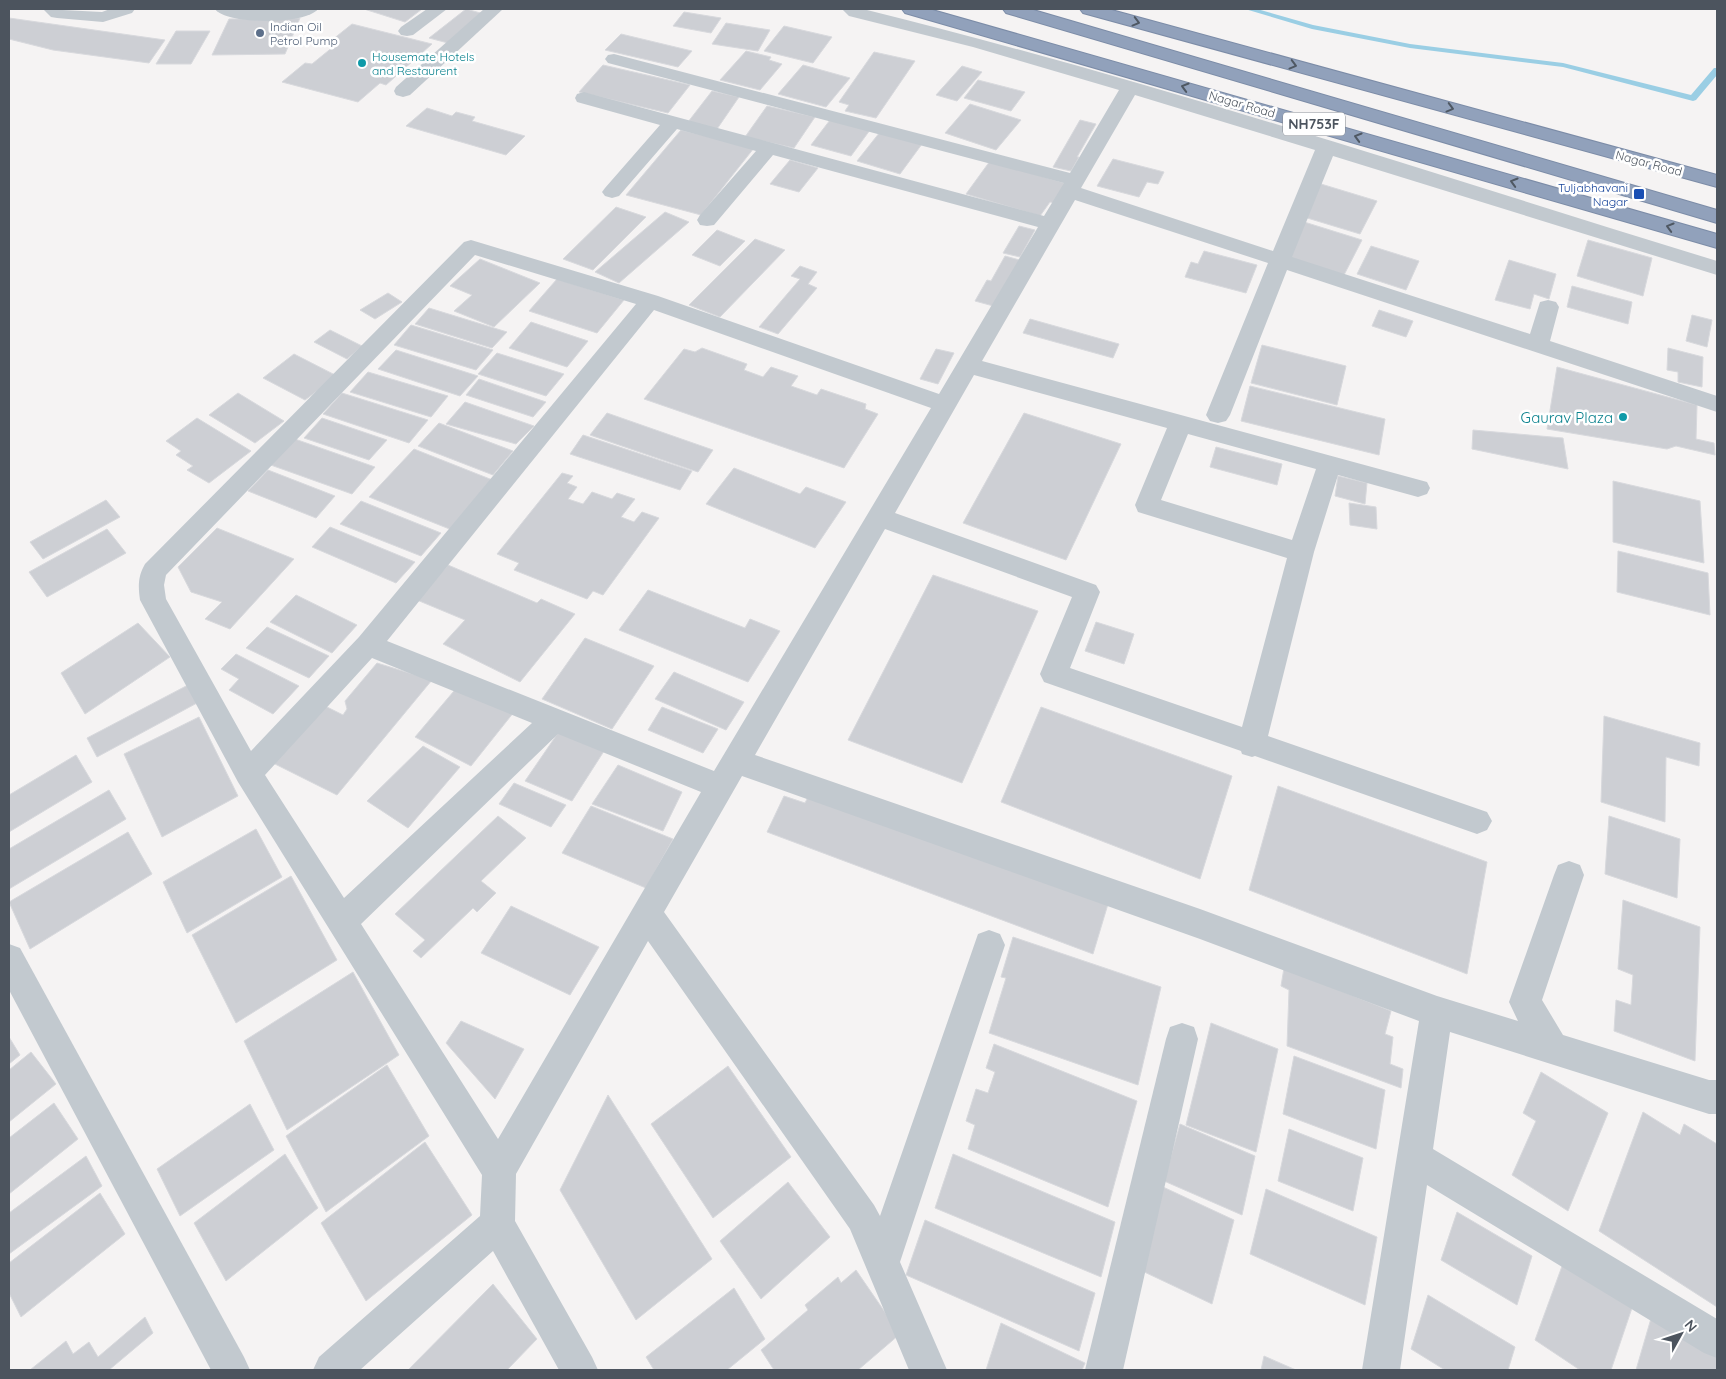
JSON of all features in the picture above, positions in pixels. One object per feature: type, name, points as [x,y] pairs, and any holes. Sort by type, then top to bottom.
[{"type":"highway","name":"Nagar Road","points":[[911,9],[1717,241]]},
{"type":"highway","points":[[1012,9],[1717,217]]},
{"type":"highway","name":"Nagar Road","points":[[1090,9],[1717,181]]},
{"type":"street","points":[[52,9],[58,13],[103,16],[126,9]]},
{"type":"street","points":[[224,9],[236,14],[271,15],[301,13],[310,9]]},
{"type":"street","points":[[407,31],[438,9]]},
{"type":"street","points":[[403,91],[494,9]]},
{"type":"street","points":[[850,9],[855,12],[979,42],[1130,87],[1717,268]]},
{"type":"street","points":[[614,59],[1072,186],[1280,260],[1717,404]]},
{"type":"street","points":[[579,1370],[498,1224],[499,1171],[728,774],[1130,87]]},
{"type":"street","points":[[584,98],[1050,224]]},
{"type":"street","points":[[612,192],[673,122]]},
{"type":"street","points":[[707,220],[769,148]]},
{"type":"street","points":[[1218,414],[1326,148]]},
{"type":"street","points":[[499,1171],[248,773],[153,600],[151,585],[154,571],[471,248],[650,301],[944,404]]},
{"type":"street","points":[[248,773],[368,645],[650,301]]},
{"type":"street","points":[[1538,345],[1548,307]]},
{"type":"street","points":[[968,365],[1418,488]]},
{"type":"street","points":[[1180,423],[1147,505],[1301,552]]},
{"type":"street","points":[[1252,745],[1301,552],[1330,464]]},
{"type":"street","points":[[879,517],[1087,592],[1054,674],[1252,745],[1477,821]]},
{"type":"street","points":[[368,645],[554,720],[1200,924],[1438,1012],[1710,1097],[1717,1097]]},
{"type":"street","points":[[341,922],[554,720]]},
{"type":"street","points":[[1553,1049],[1525,1002],[1569,876]]},
{"type":"street","points":[[647,914],[862,1218],[928,1370]]},
{"type":"street","points":[[882,1264],[989,945]]},
{"type":"street","points":[[9,959],[230,1370]]},
{"type":"street","points":[[1381,1370],[1438,1012]]},
{"type":"street","points":[[1104,1370],[1182,1039]]},
{"type":"street","points":[[1415,1158],[1717,1340]]},
{"type":"street","points":[[332,1370],[498,1224]]},
{"type":"building","points":[[364,9],[422,9],[405,22]]},
{"type":"building","points":[[466,9],[484,14],[448,43],[429,38]]},
{"type":"building","points":[[684,12],[721,18],[711,33],[673,26]]},
{"type":"building","points":[[9,18],[165,40],[149,63],[53,50],[9,39]]},
{"type":"building","points":[[300,18],[285,54],[212,55],[229,19]]},
{"type":"building","points":[[726,23],[770,30],[758,51],[712,44]]},
{"type":"building","name":"Housemate Hotels and Restaurent","points":[[352,24],[432,44],[386,85],[380,83],[358,102],[282,82],[305,63],[312,64],[339,42],[332,40]]},
{"type":"building","points":[[784,26],[832,37],[813,63],[764,51]]},
{"type":"building","points":[[176,31],[210,31],[191,64],[156,64]]},
{"type":"building","points":[[621,34],[692,51],[678,67],[605,50]]},
{"type":"building","points":[[746,51],[771,57],[769,60],[782,64],[760,90],[720,80]]},
{"type":"building","points":[[874,52],[915,61],[876,118],[845,111],[849,105],[839,102]]},
{"type":"building","points":[[603,65],[690,85],[668,113],[579,92]]},
{"type":"building","points":[[803,65],[850,78],[826,107],[778,94]]},
{"type":"building","points":[[962,66],[982,72],[957,101],[936,95]]},
{"type":"building","points":[[978,80],[1025,92],[1011,111],[964,98]]},
{"type":"building","points":[[712,91],[739,97],[717,129],[688,122]]},
{"type":"building","points":[[970,104],[1021,120],[996,150],[945,133]]},
{"type":"building","points":[[767,106],[815,117],[794,148],[745,137]]},
{"type":"building","points":[[427,108],[452,116],[456,112],[475,117],[472,121],[525,136],[506,155],[406,126]]},
{"type":"building","points":[[830,120],[870,130],[851,156],[811,145]]},
{"type":"building","points":[[1080,120],[1096,124],[1071,171],[1053,167]]},
{"type":"building","points":[[681,130],[754,148],[701,215],[626,195]]},
{"type":"building","points":[[880,132],[922,144],[900,174],[857,161]]},
{"type":"building","points":[[1113,159],[1164,172],[1158,184],[1147,182],[1139,197],[1097,186]]},
{"type":"building","points":[[790,160],[818,168],[799,192],[770,184]]},
{"type":"building","points":[[990,161],[1068,184],[1055,203],[1050,202],[1040,216],[966,194]]},
{"type":"building","points":[[1321,184],[1377,201],[1360,234],[1304,217]]},
{"type":"building","points":[[616,207],[646,217],[593,270],[563,259]]},
{"type":"building","points":[[665,212],[689,222],[619,283],[595,272]]},
{"type":"building","points":[[1301,221],[1362,240],[1344,275],[1282,255]]},
{"type":"building","points":[[1019,226],[1035,230],[1020,257],[1003,253]]},
{"type":"building","points":[[717,230],[745,241],[720,266],[692,255]]},
{"type":"building","points":[[755,239],[785,250],[720,317],[689,305]]},
{"type":"building","points":[[1588,240],[1652,258],[1643,296],[1577,276]]},
{"type":"building","points":[[1371,246],[1419,261],[1406,290],[1357,274]]},
{"type":"building","points":[[1204,251],[1257,265],[1246,293],[1185,277],[1191,262],[1198,264]]},
{"type":"building","points":[[1005,256],[1023,261],[997,307],[975,301],[987,280],[991,281]]},
{"type":"building","points":[[480,259],[540,283],[494,327],[454,311],[472,295],[450,286]]},
{"type":"building","points":[[1509,260],[1556,274],[1549,299],[1534,294],[1530,309],[1495,300]]},
{"type":"building","points":[[800,266],[817,272],[808,284],[817,288],[778,334],[759,327],[800,279],[791,276]]},
{"type":"building","points":[[557,279],[624,300],[597,333],[529,311]]},
{"type":"building","points":[[1572,286],[1632,302],[1628,324],[1567,307]]},
{"type":"building","points":[[388,293],[402,302],[375,319],[360,310]]},
{"type":"building","points":[[429,308],[507,332],[492,348],[415,324]]},
{"type":"building","points":[[1379,310],[1413,321],[1406,337],[1372,326]]},
{"type":"building","points":[[1692,315],[1712,320],[1707,347],[1686,341]]},
{"type":"building","points":[[1030,319],[1119,344],[1113,358],[1023,333]]},
{"type":"building","points":[[531,322],[588,341],[567,367],[509,348]]},
{"type":"building","points":[[411,325],[493,350],[476,370],[394,345]]},
{"type":"building","points":[[330,330],[362,346],[347,359],[314,342]]},
{"type":"building","points":[[1262,345],[1346,366],[1337,405],[1251,383]]},
{"type":"building","points":[[702,348],[747,364],[744,370],[763,377],[771,367],[798,376],[791,386],[817,395],[821,389],[866,404],[865,409],[878,414],[844,468],[644,399],[684,349],[695,352]]},
{"type":"building","points":[[1668,348],[1703,357],[1702,387],[1678,382],[1678,372],[1667,370]]},
{"type":"building","points":[[936,349],[954,353],[938,384],[920,379]]},
{"type":"building","points":[[396,350],[478,376],[460,396],[378,369]]},
{"type":"building","points":[[497,353],[564,374],[546,396],[478,374]]},
{"type":"building","points":[[294,354],[337,376],[305,400],[263,378]]},
{"type":"building","name":"Gaurav Plaza","points":[[1557,367],[1697,405],[1696,439],[1714,443],[1715,455],[1676,446],[1667,449],[1547,429]]},
{"type":"building","points":[[368,372],[448,396],[431,417],[350,392]]},
{"type":"building","points":[[479,379],[546,402],[533,417],[466,395]]},
{"type":"building","points":[[1250,386],[1385,419],[1379,455],[1241,421]]},
{"type":"building","points":[[238,393],[284,421],[255,443],[209,415]]},
{"type":"building","points":[[342,393],[428,420],[409,443],[323,414]]},
{"type":"building","points":[[465,402],[534,426],[516,444],[446,424]]},
{"type":"building","points":[[607,413],[713,450],[698,472],[590,435]]},
{"type":"building","points":[[1024,413],[1121,444],[1066,560],[963,523]]},
{"type":"building","points":[[197,418],[251,451],[209,483],[187,470],[193,466],[176,455],[181,451],[166,441]]},
{"type":"building","points":[[322,418],[387,440],[369,460],[304,438]]},
{"type":"building","points":[[439,423],[513,451],[493,475],[418,446]]},
{"type":"building","points":[[1473,430],[1563,438],[1568,469],[1472,449]]},
{"type":"building","points":[[583,435],[692,471],[680,490],[570,454]]},
{"type":"building","points":[[292,438],[375,467],[352,494],[268,464]]},
{"type":"building","points":[[1216,447],[1282,464],[1277,485],[1210,467]]},
{"type":"building","points":[[414,449],[495,481],[452,530],[369,497]]},
{"type":"building","points":[[734,468],[800,494],[806,487],[846,502],[815,548],[706,504]]},
{"type":"building","points":[[268,470],[335,496],[316,518],[248,491]]},
{"type":"building","points":[[562,473],[573,476],[567,483],[577,487],[568,499],[583,504],[592,492],[612,499],[617,493],[635,499],[621,517],[634,522],[642,512],[659,518],[603,595],[593,591],[587,599],[514,570],[519,563],[497,554]]},
{"type":"building","points":[[1338,476],[1367,483],[1365,504],[1335,496]]},
{"type":"building","points":[[1613,481],[1700,501],[1704,563],[1613,542]]},
{"type":"building","points":[[106,500],[120,517],[43,559],[30,542]]},
{"type":"building","points":[[361,501],[441,533],[421,556],[340,524]]},
{"type":"building","points":[[1349,503],[1376,507],[1377,529],[1350,525]]},
{"type":"building","points":[[330,527],[415,562],[396,583],[312,547]]},
{"type":"building","points":[[217,528],[294,559],[230,629],[205,619],[222,602],[191,592],[178,567]]},
{"type":"building","points":[[107,529],[126,553],[47,597],[29,572]]},
{"type":"building","points":[[1618,551],[1708,573],[1710,615],[1617,592]]},
{"type":"building","points":[[448,565],[537,603],[541,599],[575,614],[520,682],[443,644],[465,620],[417,600]]},
{"type":"building","points":[[933,575],[1038,611],[962,783],[848,740]]},
{"type":"building","points":[[648,590],[745,628],[750,619],[780,631],[748,682],[619,630]]},
{"type":"building","points":[[296,595],[357,625],[332,653],[270,622]]},
{"type":"building","points":[[1096,622],[1134,634],[1124,664],[1085,651]]},
{"type":"building","points":[[138,623],[170,657],[85,714],[61,673]]},
{"type":"building","points":[[267,627],[329,656],[309,678],[246,648]]},
{"type":"building","points":[[585,638],[654,666],[612,729],[542,699]]},
{"type":"building","points":[[236,654],[299,686],[273,714],[229,690],[239,679],[221,669]]},
{"type":"building","points":[[377,663],[432,680],[337,795],[273,763],[323,705],[343,715],[347,709],[345,701]]},
{"type":"building","points":[[674,672],[744,702],[726,730],[655,699]]},
{"type":"building","points":[[188,685],[197,703],[97,757],[87,738]]},
{"type":"building","points":[[459,685],[514,712],[471,766],[415,737]]},
{"type":"building","points":[[662,707],[718,729],[703,753],[648,730]]},
{"type":"building","points":[[1041,707],[1232,776],[1200,879],[1001,802]]},
{"type":"building","points":[[1604,716],[1700,743],[1699,766],[1666,757],[1665,822],[1601,802]]},
{"type":"building","points":[[199,717],[238,796],[162,837],[124,754]]},
{"type":"building","points":[[560,730],[606,748],[572,801],[525,781]]},
{"type":"building","points":[[423,746],[460,767],[408,828],[367,801]]},
{"type":"building","points":[[76,755],[92,782],[9,832],[9,795]]},
{"type":"building","points":[[618,765],[682,792],[663,831],[592,804]]},
{"type":"building","points":[[514,783],[566,805],[551,827],[499,804]]},
{"type":"building","points":[[1278,786],[1487,862],[1467,974],[1249,890]]},
{"type":"building","points":[[109,790],[126,819],[9,889],[9,849]]},
{"type":"building","points":[[809,795],[1108,904],[1093,954],[767,832],[784,796],[805,803]]},
{"type":"building","points":[[591,806],[673,839],[646,888],[562,853]]},
{"type":"building","points":[[498,816],[526,838],[481,881],[496,893],[477,912],[473,908],[421,958],[413,951],[425,940],[395,914]]},
{"type":"building","points":[[1609,816],[1680,839],[1677,898],[1605,874]]},
{"type":"building","points":[[256,829],[282,877],[187,933],[163,882]]},
{"type":"building","points":[[128,832],[152,874],[30,949],[9,902]]},
{"type":"building","points":[[291,876],[337,960],[236,1023],[192,935]]},
{"type":"building","points":[[1623,900],[1700,927],[1695,1061],[1614,1031],[1616,1000],[1631,1005],[1633,975],[1618,969]]},
{"type":"building","points":[[511,906],[599,947],[570,995],[481,953]]},
{"type":"building","points":[[1013,937],[1161,987],[1138,1085],[989,1033],[1006,978],[1001,977]]},
{"type":"building","points":[[1284,968],[1391,1011],[1385,1034],[1393,1037],[1390,1064],[1403,1069],[1401,1088],[1287,1046],[1289,990],[1281,986]]},
{"type":"building","points":[[353,972],[399,1055],[287,1130],[244,1041]]},
{"type":"building","points":[[461,1021],[524,1049],[495,1099],[446,1043]]},
{"type":"building","points":[[1211,1023],[1278,1049],[1256,1152],[1186,1125]]},
{"type":"building","points":[[9,1037],[20,1055],[9,1064]]},
{"type":"building","points":[[994,1044],[1137,1101],[1108,1207],[968,1149],[975,1125],[966,1121],[976,1089],[988,1093],[995,1072],[986,1068]]},
{"type":"building","points":[[31,1052],[56,1084],[9,1122],[9,1070]]},
{"type":"building","points":[[1294,1056],[1385,1090],[1376,1149],[1283,1114]]},
{"type":"building","points":[[387,1065],[429,1136],[326,1212],[286,1136]]},
{"type":"building","points":[[728,1066],[791,1157],[713,1218],[651,1124]]},
{"type":"building","points":[[1541,1072],[1608,1113],[1568,1211],[1512,1175],[1536,1121],[1523,1113]]},
{"type":"building","points":[[608,1095],[712,1259],[636,1320],[560,1190]]},
{"type":"building","points":[[54,1103],[78,1139],[9,1194],[9,1138]]},
{"type":"building","points":[[250,1104],[274,1150],[180,1216],[157,1169]]},
{"type":"building","points":[[1643,1112],[1680,1135],[1684,1124],[1717,1144],[1717,1307],[1599,1231]]},
{"type":"building","points":[[1180,1124],[1255,1156],[1242,1215],[1164,1181]]},
{"type":"building","points":[[1289,1129],[1363,1158],[1353,1211],[1278,1181]]},
{"type":"building","points":[[425,1142],[472,1215],[366,1301],[321,1223]]},
{"type":"building","points":[[285,1154],[318,1208],[226,1281],[194,1223]]},
{"type":"building","points":[[953,1154],[1115,1222],[1101,1277],[935,1208]]},
{"type":"building","points":[[86,1156],[102,1186],[9,1254],[9,1213]]},
{"type":"building","points":[[788,1182],[830,1237],[761,1299],[720,1241]]},
{"type":"building","points":[[1163,1187],[1234,1220],[1212,1304],[1138,1269]]},
{"type":"building","points":[[1266,1189],[1377,1237],[1365,1305],[1250,1254]]},
{"type":"building","points":[[100,1193],[125,1234],[21,1317],[9,1293],[9,1263]]},
{"type":"building","points":[[1457,1212],[1532,1256],[1517,1305],[1441,1260]]},
{"type":"building","points":[[925,1220],[1095,1293],[1079,1351],[906,1275]]},
{"type":"building","points":[[1565,1258],[1634,1302],[1611,1370],[1580,1370],[1535,1340]]},
{"type":"building","points":[[856,1270],[900,1334],[858,1370],[774,1370],[761,1350],[808,1310],[805,1305],[838,1277],[841,1283]]},
{"type":"building","points":[[493,1284],[537,1339],[507,1370],[408,1370]]},
{"type":"building","points":[[734,1288],[765,1339],[727,1370],[654,1370],[646,1357]]},
{"type":"building","points":[[1428,1295],[1515,1347],[1508,1370],[1445,1370],[1411,1349]]},
{"type":"building","points":[[1652,1315],[1717,1357],[1717,1370],[1636,1370]]},
{"type":"building","points":[[145,1317],[153,1333],[109,1370],[30,1370],[66,1341],[73,1354],[89,1342],[98,1357]]},
{"type":"building","points":[[1001,1323],[1085,1363],[1082,1370],[986,1370]]},
{"type":"building","points":[[1264,1356],[1296,1370],[1261,1370]]},
{"type":"waterway","points":[[1249,9],[1312,27],[1410,46],[1563,65],[1693,98],[1717,70]]},
{"type":"place","name":"Indian Oil Petrol Pump","points":[[260,33]]},
{"type":"place","name":"Housemate Hotels and Restaurent","points":[[362,63]]},
{"type":"place","name":"Tuljabhavani Nagar","points":[[1639,194]]},
{"type":"place","name":"Gaurav Plaza","points":[[1623,417]]}]
